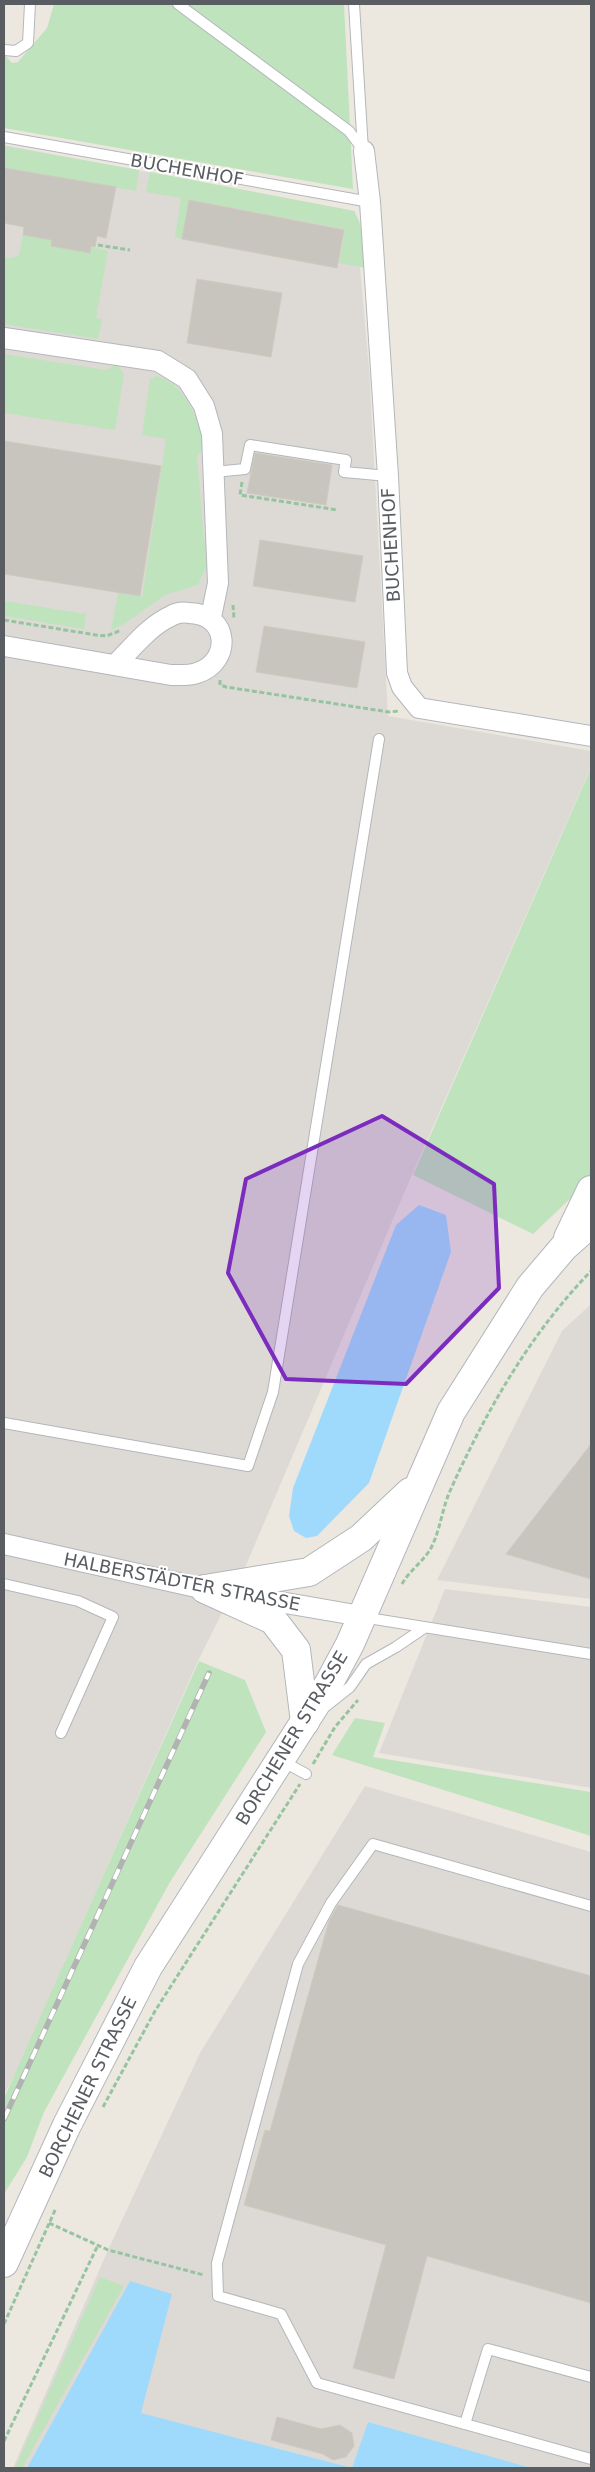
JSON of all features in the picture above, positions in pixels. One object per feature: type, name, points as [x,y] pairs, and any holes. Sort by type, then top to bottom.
[{"type":"main road","points":[[564,1247],[591,1190]]},
{"type":"main road","name":"BORCHENER STRASSE","points":[[4,2263],[67,2125],[148,1968],[328,1685],[361,1616],[451,1412],[530,1287],[564,1247],[591,1223]]},
{"type":"main road","points":[[205,1589],[308,1572],[361,1538],[419,1484]]},
{"type":"main road","points":[[205,1589],[273,1620],[296,1650],[306,1722]]},
{"type":"street","name":"BUCHENHOF","points":[[364,151],[370,202],[388,476],[397,673],[402,687],[419,708]]},
{"type":"street","points":[[4,338],[158,361],[187,379],[204,406],[212,434],[218,583],[211,617]]},
{"type":"street","points":[[4,646],[171,675],[188,676],[199,673],[215,662],[222,642],[219,629],[211,617],[193,613],[171,615],[144,636],[116,664]]},
{"type":"street","points":[[419,708],[591,736]]},
{"type":"street","name":"HALBERSTÄDTER STRASSE","points":[[4,1544],[205,1589],[361,1616]]},
{"type":"lane","points":[[4,50],[16,51],[28,43],[30,4]]},
{"type":"lane","points":[[178,4],[349,131],[364,151]]},
{"type":"lane","points":[[354,4],[364,151]]},
{"type":"lane","name":"BUCHENHOF","points":[[4,137],[370,202]]},
{"type":"lane","points":[[214,472],[245,469],[250,445],[346,460],[344,472],[388,476]]},
{"type":"lane","points":[[4,1423],[248,1466],[273,1392],[379,738]]},
{"type":"lane","points":[[4,1584],[78,1601],[113,1617],[60,1733]]},
{"type":"lane","points":[[361,1616],[424,1628],[591,1654]]},
{"type":"lane","points":[[306,1722],[350,1687],[366,1664],[424,1628]]},
{"type":"lane","points":[[281,1760],[306,1774]]},
{"type":"lane","points":[[591,1906],[373,1844],[331,1903],[298,1964],[217,2264],[218,2296],[281,2314],[317,2383],[591,2459]]},
{"type":"lane","points":[[465,2424],[488,2349],[591,2378]]},
{"type":"path","points":[[98,244],[130,250]]},
{"type":"path","points":[[245,469],[240,495],[338,510]]},
{"type":"path","points":[[233,601],[234,620]]},
{"type":"path","points":[[226,687],[390,712],[419,708]]},
{"type":"path","points":[[49,2223],[108,2250],[218,2277]]},
{"type":"path","points":[[4,2442],[98,2245]]},
{"type":"highlighted area","points":[[382,1116],[494,1184],[499,1288],[406,1384],[286,1379],[228,1273],[246,1179]]},
{"type":"shaded area","points":[[4,145],[355,211],[369,369],[388,716],[591,751],[591,767],[411,1177],[247,1563],[198,1661],[19,2066],[4,2095]]},
{"type":"shaded area","points":[[591,1304],[591,1599],[437,1580],[562,1331]]},
{"type":"shaded area","points":[[445,1589],[591,1607],[591,1788],[379,1753]]},
{"type":"shaded area","points":[[365,1786],[591,1852],[591,2468],[13,2468],[108,2250],[200,2053]]},
{"type":"green space","points":[[54,4],[344,4],[353,189],[4,128],[4,54],[12,63],[18,62],[47,28]]},
{"type":"green space","points":[[4,146],[139,170],[136,191],[4,168]]},
{"type":"green space","points":[[150,172],[354,211],[362,231],[366,268],[339,263],[345,229],[190,200],[182,239],[175,237],[181,198],[146,192]]},
{"type":"green space","points":[[23,235],[52,240],[52,246],[89,253],[91,247],[108,251],[96,318],[102,319],[98,339],[4,324],[4,257],[12,258],[19,255]]},
{"type":"green space","points":[[4,354],[106,370],[117,364],[124,374],[115,430],[4,413]]},
{"type":"green space","points":[[157,376],[167,380],[183,395],[190,405],[199,427],[204,448],[197,456],[204,541],[212,548],[207,569],[205,569],[198,585],[165,595],[124,624],[111,630],[118,593],[142,597],[166,439],[142,435],[150,379]]},
{"type":"green space","points":[[4,601],[86,614],[84,629],[4,616]]},
{"type":"green space","points":[[591,768],[591,1179],[533,1234],[413,1175]]},
{"type":"green space","points":[[199,1661],[245,1680],[266,1732],[170,1882],[44,2112],[27,2157],[4,2194],[4,2098]]},
{"type":"green space","points":[[355,1718],[385,1723],[373,1757],[591,1792],[591,1836],[332,1755]]},
{"type":"green space","points":[[100,2277],[124,2286],[22,2468],[15,2468]]},
{"type":"water","points":[[419,1205],[446,1215],[451,1252],[369,1483],[317,1536],[306,1538],[294,1531],[289,1516],[293,1488],[396,1225]]},
{"type":"water","points":[[130,2281],[172,2294],[141,2413],[352,2468],[27,2468]]},
{"type":"water","points":[[368,2422],[531,2468],[352,2468]]},
{"type":"building","points":[[4,168],[116,187],[106,238],[97,236],[95,247],[91,246],[90,253],[51,246],[52,240],[23,235],[24,227],[4,223]]},
{"type":"building","points":[[189,200],[344,230],[337,268],[182,239]]},
{"type":"building","points":[[197,279],[282,293],[271,357],[187,343]]},
{"type":"building","points":[[4,441],[161,466],[140,596],[4,574]]},
{"type":"building","points":[[255,453],[332,465],[326,505],[247,493]]},
{"type":"building","points":[[260,540],[363,556],[355,602],[253,586]]},
{"type":"building","points":[[264,626],[365,642],[357,688],[256,672]]},
{"type":"building","points":[[591,1444],[591,1579],[506,1554]]},
{"type":"building","points":[[338,1905],[591,1976],[591,2303],[427,2256],[394,2379],[353,2368],[386,2245],[244,2205],[265,2130],[270,2131],[329,1921]]},
{"type":"building","points":[[277,2417],[321,2429],[340,2425],[352,2433],[354,2446],[346,2457],[333,2460],[323,2454],[271,2440]]},
{"type":"railway","points":[[4,2119],[209,1673]]}]
